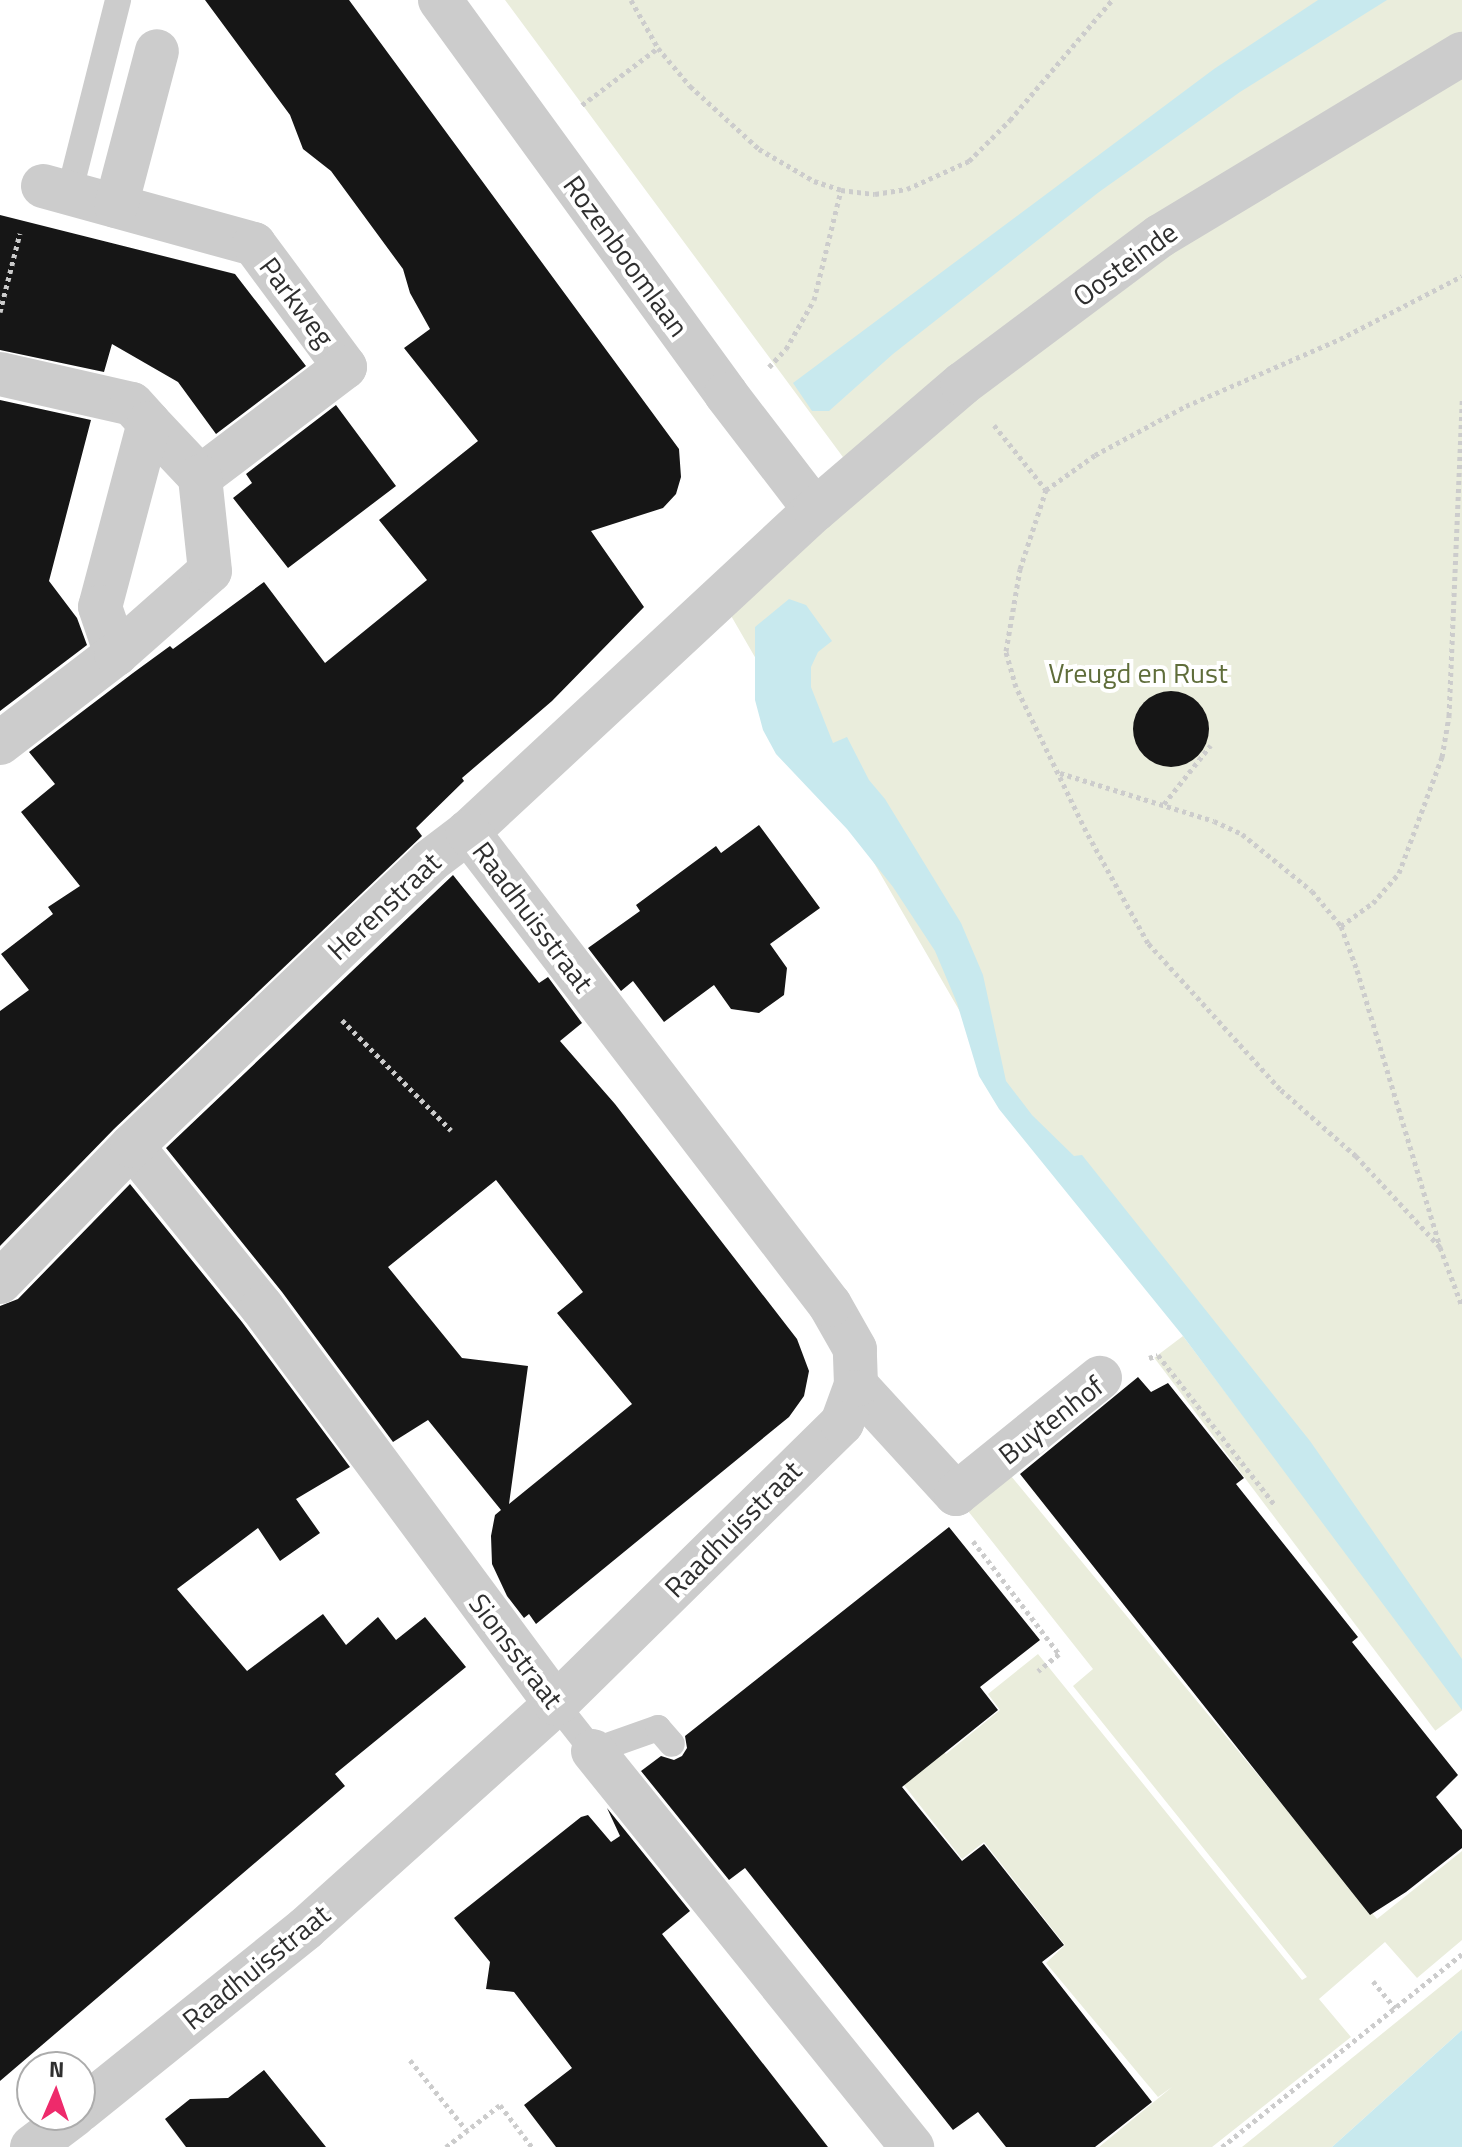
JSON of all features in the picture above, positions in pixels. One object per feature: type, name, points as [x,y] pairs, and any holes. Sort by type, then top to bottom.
[{"type":"street","name":"Rozenboomlaan","points":[[440,0],[726,394],[815,510]]},
{"type":"street","points":[[116,206],[157,51]]},
{"type":"street","name":"Oosteinde","points":[[815,510],[962,384],[1160,236],[1462,54]]},
{"type":"street","name":"Parkweg","points":[[56,190],[254,244],[345,367],[200,477]]},
{"type":"street","points":[[0,374],[132,404],[200,477],[210,571],[116,654],[0,743]]},
{"type":"street","points":[[116,654],[100,607],[149,423]]},
{"type":"street","name":"Herenstraat","points":[[0,1282],[132,1146],[430,861],[468,832],[815,510]]},
{"type":"street","name":"Raadhuisstraat","points":[[96,2097],[305,1929],[556,1704],[842,1423],[856,1385],[855,1349],[830,1305],[468,832]]},
{"type":"street","name":"Sionsstraat","points":[[132,1146],[262,1307],[556,1704]]},
{"type":"street","name":"Buytenhof","points":[[956,1494],[1100,1378]]},
{"type":"street","points":[[856,1385],[956,1494]]},
{"type":"street","name":"Sionsstraat","points":[[593,1751],[912,2147]]},
{"type":"street","points":[[32,2147],[53,2131]]},
{"type":"lane","points":[[56,190],[118,0]]},
{"type":"lane","name":"Sionsstraat","points":[[556,1704],[593,1751]]},
{"type":"lane","points":[[593,1751],[658,1728],[672,1744]]},
{"type":"path","points":[[632,1],[658,48],[690,86],[759,149],[814,181],[841,190],[875,194],[907,189],[969,161],[1010,120],[1112,0]]},
{"type":"path","points":[[540,136],[658,48]]},
{"type":"path","points":[[0,312],[28,202],[56,190]]},
{"type":"path","points":[[726,394],[771,365],[799,330],[814,300],[841,190]]},
{"type":"path","points":[[1440,1247],[1356,1156],[1280,1089],[1148,943],[1099,858],[1016,687],[1006,651],[1020,569],[1046,490],[1095,455],[1186,406],[1340,339],[1462,276]]},
{"type":"path","points":[[962,384],[1046,490]]},
{"type":"path","points":[[1341,926],[1373,903],[1399,873],[1442,757],[1449,716],[1462,400]]},
{"type":"path","points":[[1164,804],[1211,745]]},
{"type":"path","points":[[1059,772],[1164,804],[1242,834],[1312,891],[1341,926],[1440,1247],[1462,1306]]},
{"type":"path","points":[[338,1015],[451,1130]]},
{"type":"path","name":"Buytenhof","points":[[1100,1378],[1158,1355],[1274,1504]]},
{"type":"path","points":[[956,1494],[957,1520],[1059,1654],[1038,1671]]},
{"type":"path","points":[[1222,2147],[1462,1954]]},
{"type":"path","points":[[1373,1981],[1395,2008]]},
{"type":"path","points":[[410,2060],[467,2131]]},
{"type":"path","points":[[446,2147],[500,2105],[532,2147]]},
{"type":"green space","name":"Vreugd en Rust","points":[[505,0],[1462,0],[1462,1703],[999,1079],[730,614],[868,491]]},
{"type":"green space","points":[[1183,1336],[1462,1706],[1462,1711],[1435,1731],[1154,1358]]},
{"type":"green space","points":[[1011,1476],[1377,1919],[1462,1851],[1462,1940],[1417,1978],[1385,1942],[1319,1999],[1351,2037],[1212,2147],[1099,2147],[1172,2087],[1158,2097],[1046,1963],[1065,1945],[984,1842],[962,1859],[900,1780],[940,1748],[946,1754],[1000,1710],[988,1694],[1038,1654],[1302,1980],[1307,1977],[1073,1686],[1093,1669],[968,1511]]},
{"type":"green space","points":[[1462,1969],[1462,2030],[1332,2147],[1242,2147]]},
{"type":"water","points":[[1318,0],[1387,0],[1240,92],[1099,192],[893,354],[829,411],[812,411],[793,383],[1214,69]]},
{"type":"water","points":[[789,599],[806,605],[832,641],[818,652],[811,667],[811,687],[833,743],[847,737],[869,780],[885,799],[961,923],[983,975],[1006,1081],[1032,1115],[1074,1156],[1082,1155],[1310,1441],[1462,1659],[1462,1710],[1183,1336],[999,1109],[979,1076],[957,1003],[935,951],[893,887],[847,829],[776,754],[763,730],[755,700],[755,627]]},
{"type":"water","points":[[1462,2030],[1462,2147],[1332,2147]]},
{"type":"building","points":[[205,0],[349,0],[679,449],[681,477],[676,494],[663,508],[591,531],[644,607],[552,701],[462,778],[464,781],[416,828],[422,836],[114,1129],[0,1246],[0,1011],[29,990],[1,954],[53,914],[48,907],[80,886],[21,812],[55,784],[29,752],[170,646],[173,649],[264,582],[325,663],[427,580],[379,520],[478,441],[404,348],[430,329],[410,293],[403,269],[331,171],[303,149],[290,115]]},
{"type":"building","points":[[0,215],[235,274],[306,366],[216,434],[178,382],[112,344],[104,372],[0,350]]},
{"type":"building","points":[[0,400],[91,420],[49,581],[77,618],[87,645],[0,711]]},
{"type":"building","points":[[336,405],[396,486],[288,568],[233,498],[252,483],[246,474]]},
{"type":"building","points":[[1171,691],[1185,694],[1198,702],[1206,715],[1209,729],[1206,743],[1198,756],[1185,764],[1171,767],[1157,764],[1144,756],[1136,743],[1133,729],[1136,715],[1144,702],[1157,694]]},
{"type":"building","points":[[759,825],[820,908],[770,944],[787,968],[784,995],[759,1013],[731,1009],[714,985],[664,1022],[633,981],[621,991],[588,948],[640,911],[636,905],[716,846],[721,853]]},
{"type":"building","points":[[453,875],[539,983],[548,977],[582,1023],[560,1041],[615,1104],[797,1339],[809,1371],[804,1396],[789,1417],[536,1624],[529,1614],[524,1618],[507,1596],[492,1564],[491,1536],[495,1515],[501,1510],[428,1420],[393,1442],[282,1292],[166,1148]],"holes":[[[496,1180],[583,1292],[557,1313],[632,1404],[509,1504],[528,1366],[462,1358],[388,1267]]]},
{"type":"building","points":[[130,1184],[242,1322],[350,1467],[296,1499],[320,1533],[280,1561],[258,1528],[177,1589],[247,1671],[323,1614],[346,1645],[378,1617],[396,1640],[425,1617],[466,1667],[335,1774],[345,1786],[35,2051],[16,2051],[16,2067],[0,2081],[0,1306],[18,1299]]},
{"type":"building","points":[[1138,1377],[1151,1392],[1168,1383],[1244,1478],[1236,1484],[1358,1637],[1352,1642],[1458,1775],[1436,1797],[1462,1830],[1462,1848],[1406,1892],[1370,1915],[1020,1474]]},
{"type":"building","points":[[949,1527],[1040,1640],[980,1687],[998,1710],[902,1787],[962,1861],[984,1844],[1064,1945],[1042,1962],[1152,2102],[1095,2147],[1006,2147],[978,2112],[953,2130],[745,1868],[729,1880],[641,1771],[661,1756],[674,1760],[682,1756],[687,1748],[685,1736]]},
{"type":"building","points":[[607,1808],[690,1911],[662,1934],[828,2147],[556,2147],[524,2105],[572,2068],[514,1992],[486,1989],[490,1962],[454,1918],[581,1817],[588,1815],[611,1842],[620,1836]]},
{"type":"building","points":[[264,2070],[326,2147],[186,2147],[165,2119],[190,2099],[228,2098]]}]
